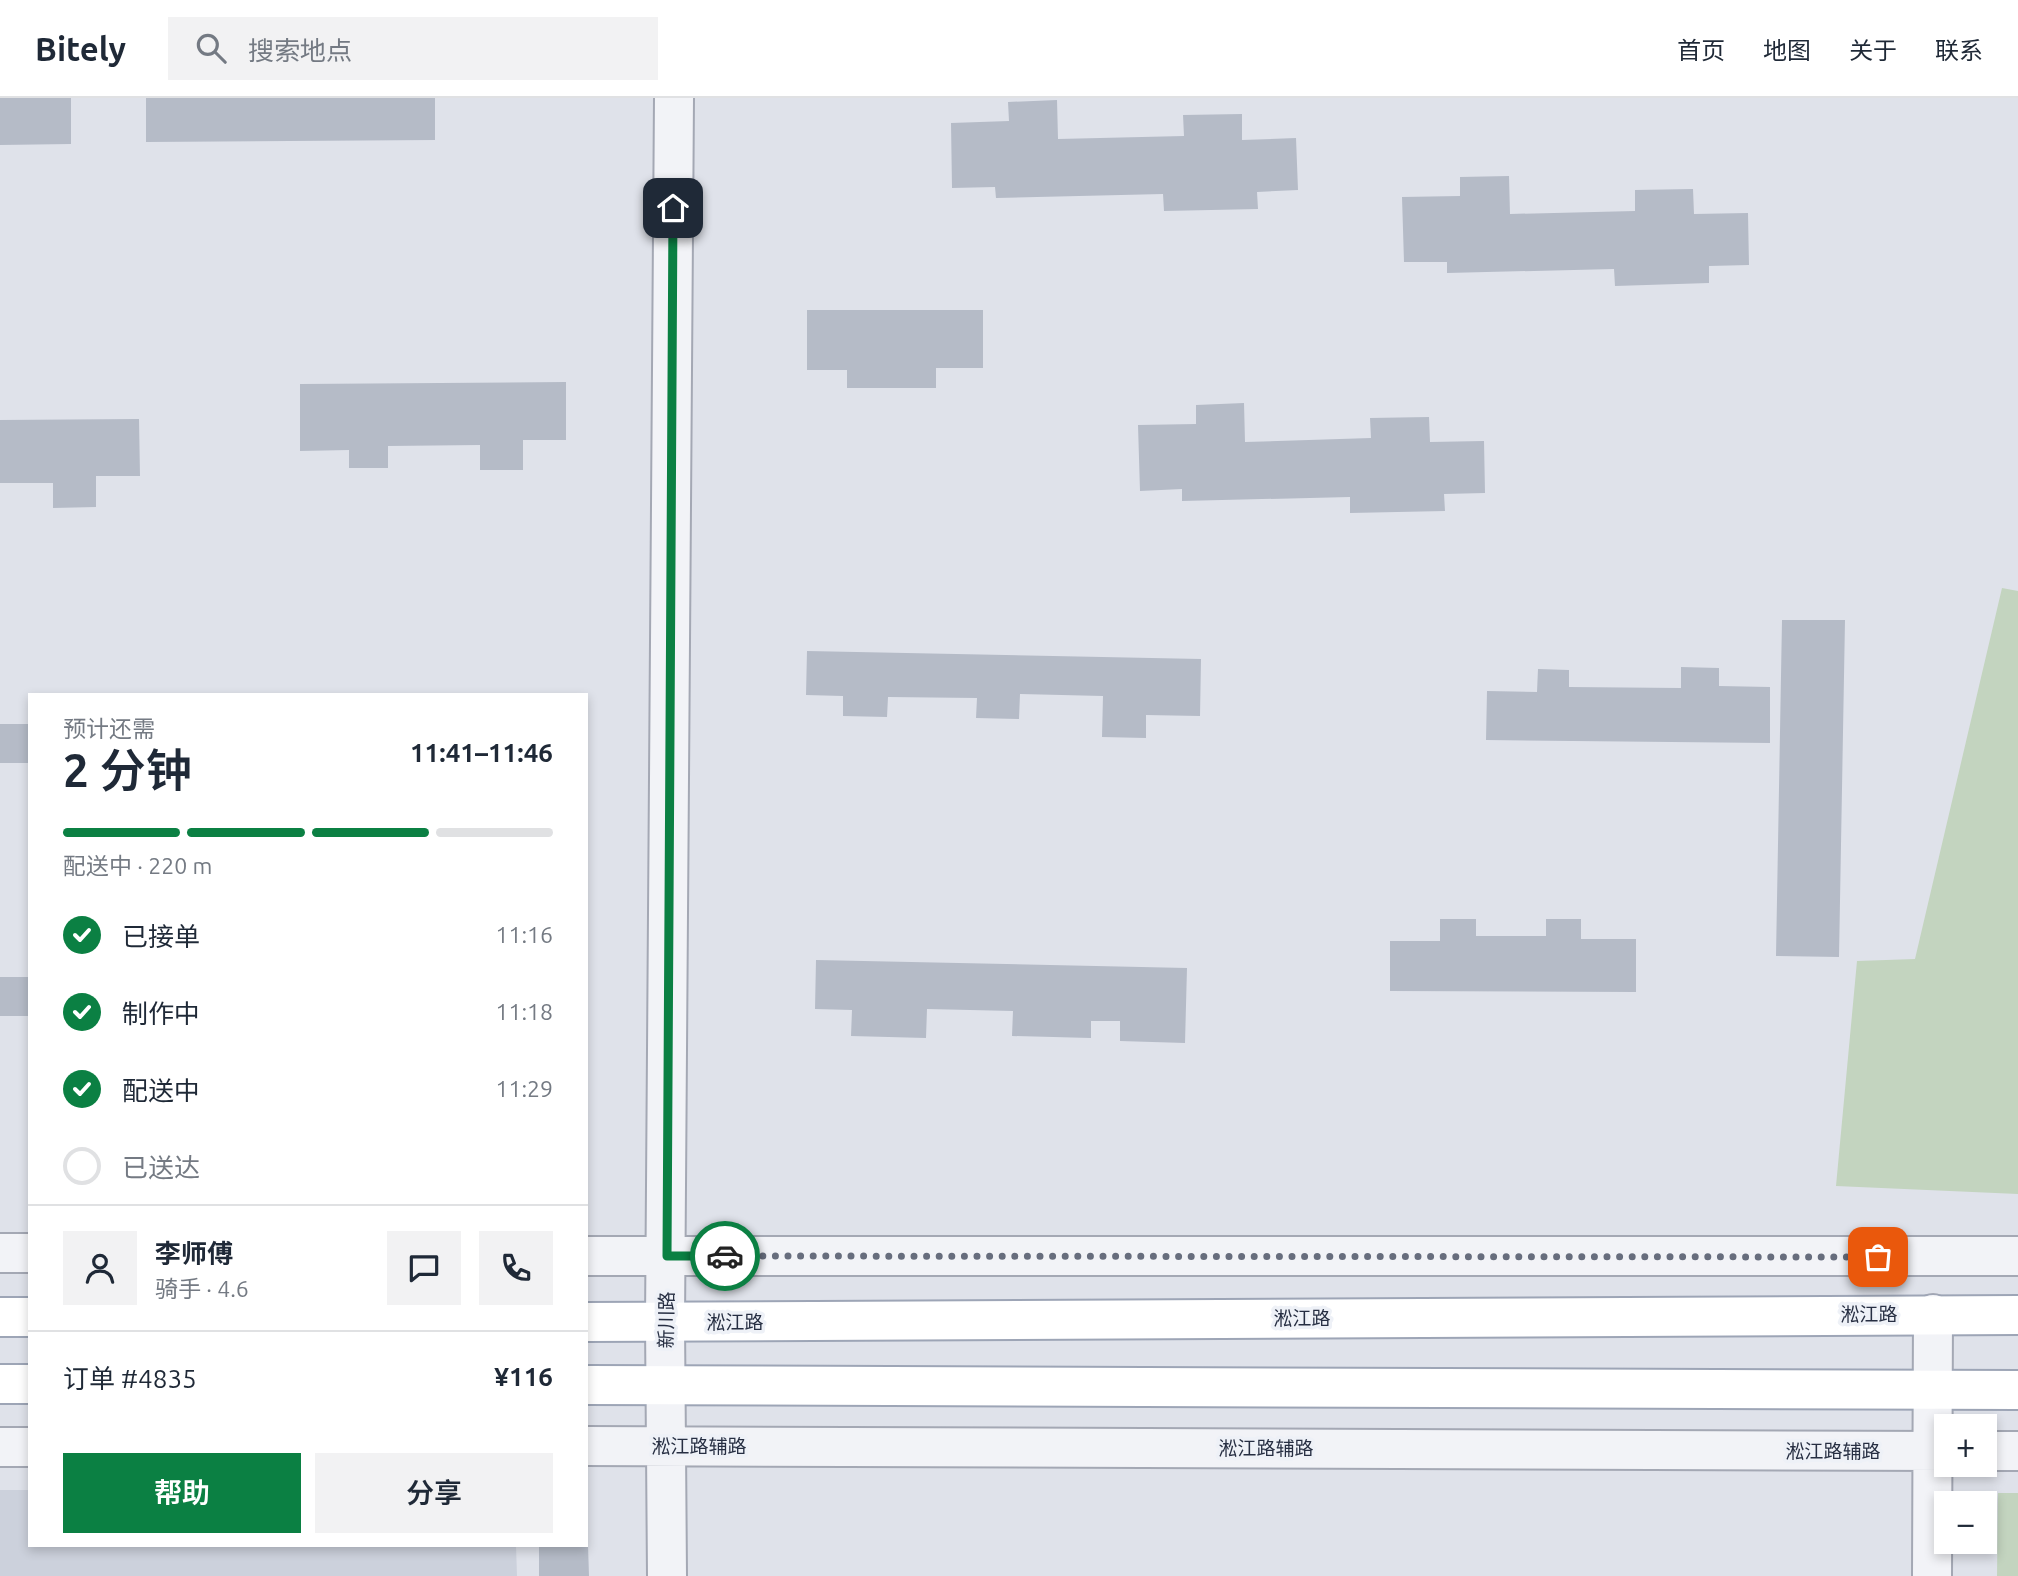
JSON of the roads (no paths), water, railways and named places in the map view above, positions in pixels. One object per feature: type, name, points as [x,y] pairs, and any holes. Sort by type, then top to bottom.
[{"type":"main road","name":"淞江路","points":[[588,1322],[2018,1315]]},
{"type":"main road","points":[[0,1317],[28,1317]]},
{"type":"main road","points":[[0,1384],[28,1384]]},
{"type":"main road","points":[[588,1385],[2018,1390]]},
{"type":"street","name":"新川路","points":[[667,1576],[665,1322],[674,98]]},
{"type":"street","points":[[0,1253],[28,1253]]},
{"type":"street","points":[[588,1256],[2018,1256]]},
{"type":"street","points":[[1933,1314],[1932,1390],[1935,1414]]},
{"type":"street","name":"淞江路辅路","points":[[588,1446],[1934,1451]]},
{"type":"street","points":[[0,1447],[28,1447]]},
{"type":"street","points":[[1997,1451],[2018,1451]]},
{"type":"street","points":[[1933,1576],[1938,1477]]}]
